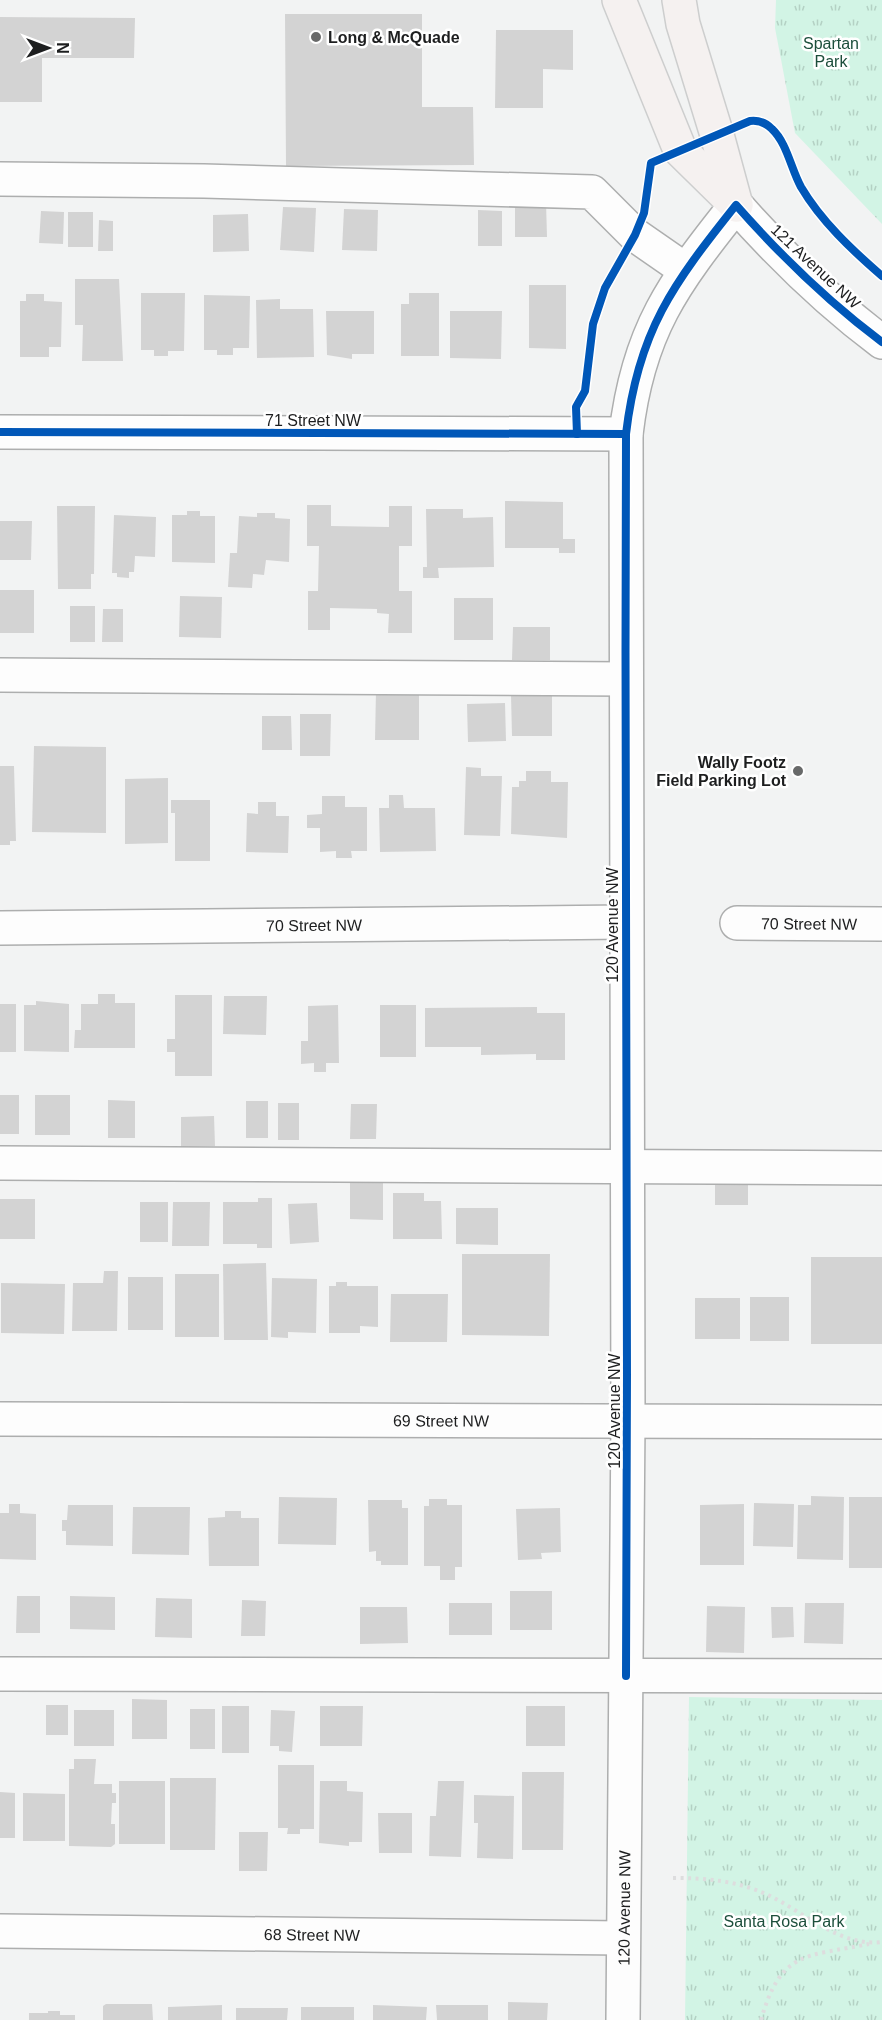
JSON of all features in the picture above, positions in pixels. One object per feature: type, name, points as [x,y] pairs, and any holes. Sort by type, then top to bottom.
[{"type":"main road","points":[[619,0],[680,150],[736,205]]},
{"type":"main road","points":[[679,0],[683,24],[736,205]]},
{"type":"street","points":[[0,180],[204,181],[591,192],[636,235],[684,269]]},
{"type":"street","name":"120 Avenue NW","points":[[623,2020],[628,1420],[626,434],[633,389],[646,342],[660,311],[684,269],[736,205]]},
{"type":"street","name":"121 Avenue NW","points":[[736,205],[805,280],[882,342]]},
{"type":"street","name":"71 Street NW","points":[[0,432],[626,434]]},
{"type":"street","points":[[0,675],[625,680]]},
{"type":"street","name":"70 Street NW","points":[[0,928],[626,922]]},
{"type":"street","name":"70 Street NW","points":[[737,923],[882,924]]},
{"type":"street","points":[[0,1163],[882,1168]]},
{"type":"street","name":"69 Street NW","points":[[0,1419],[882,1422]]},
{"type":"street","points":[[0,1674],[882,1676]]},
{"type":"street","name":"68 Street NW","points":[[0,1931],[623,1938]]},
{"type":"path","points":[[673,1878],[722,1881],[750,1888],[770,1896],[828,1930],[872,1943]]},
{"type":"path","points":[[761,2020],[770,1989],[792,1963],[806,1957],[882,1942]]},
{"type":"green space","name":"Spartan Park","points":[[776,0],[882,0],[882,224],[795,133],[775,28]]},
{"type":"green space","name":"Santa Rosa Park","points":[[689,1697],[882,1700],[882,2020],[685,2020]]},
{"type":"building","points":[[285,14],[422,14],[422,107],[473,107],[474,165],[286,166]]},
{"type":"building","points":[[0,17],[135,18],[134,58],[42,58],[42,102],[0,102]]},
{"type":"building","points":[[496,30],[573,30],[573,70],[543,69],[543,108],[495,108]]},
{"type":"building","points":[[515,202],[546,202],[547,237],[515,237]]},
{"type":"building","points":[[283,207],[316,208],[314,252],[280,250]]},
{"type":"building","points":[[344,209],[378,210],[377,251],[342,250]]},
{"type":"building","points":[[478,210],[502,211],[502,246],[478,246]]},
{"type":"building","points":[[41,211],[64,212],[63,244],[39,243]]},
{"type":"building","points":[[68,212],[93,212],[93,247],[68,247]]},
{"type":"building","points":[[248,214],[249,251],[213,252],[213,215]]},
{"type":"building","points":[[99,220],[113,221],[113,251],[98,251]]},
{"type":"building","points":[[75,279],[119,279],[123,361],[82,361],[83,325],[75,325]]},
{"type":"building","points":[[529,285],[566,285],[566,349],[529,348]]},
{"type":"building","points":[[141,293],[185,293],[184,351],[168,351],[168,356],[154,356],[154,350],[141,350]]},
{"type":"building","points":[[409,293],[439,293],[439,356],[401,356],[401,304],[409,304]]},
{"type":"building","points":[[26,294],[44,294],[44,301],[62,302],[61,347],[49,347],[49,357],[20,357],[20,301],[26,301]]},
{"type":"building","points":[[204,295],[250,296],[249,348],[233,348],[233,355],[217,355],[217,350],[204,350]]},
{"type":"building","points":[[280,299],[280,309],[313,309],[314,357],[257,358],[256,300]]},
{"type":"building","points":[[326,311],[374,311],[374,354],[352,354],[352,359],[327,355]]},
{"type":"building","points":[[450,311],[502,311],[501,359],[450,358]]},
{"type":"building","points":[[505,501],[563,502],[563,539],[575,539],[575,553],[559,553],[559,548],[505,548]]},
{"type":"building","points":[[307,505],[331,505],[331,526],[389,527],[389,506],[412,506],[412,546],[399,546],[399,591],[412,591],[412,633],[388,633],[389,614],[377,613],[377,609],[330,608],[330,630],[308,630],[308,591],[318,591],[319,546],[307,546]]},
{"type":"building","points":[[57,506],[95,506],[94,574],[91,574],[91,589],[58,589]]},
{"type":"building","points":[[426,509],[463,509],[463,518],[493,517],[494,567],[438,568],[439,578],[423,578],[423,567],[427,567]]},
{"type":"building","points":[[187,511],[200,511],[200,516],[215,516],[215,563],[172,562],[172,515],[187,515]]},
{"type":"building","points":[[257,513],[275,513],[275,518],[290,519],[289,562],[266,560],[264,575],[253,574],[252,588],[228,587],[230,553],[237,553],[239,516],[257,517]]},
{"type":"building","points":[[114,515],[156,517],[155,557],[135,556],[134,572],[129,572],[129,578],[117,577],[117,573],[112,573]]},
{"type":"building","points":[[0,521],[32,521],[31,560],[0,560]]},
{"type":"building","points":[[0,590],[34,590],[34,633],[0,633]]},
{"type":"building","points":[[180,596],[222,597],[221,638],[179,637]]},
{"type":"building","points":[[454,598],[493,598],[493,640],[454,640]]},
{"type":"building","points":[[70,606],[95,606],[95,642],[70,642]]},
{"type":"building","points":[[103,609],[123,609],[123,642],[102,642]]},
{"type":"building","points":[[513,627],[550,627],[550,660],[512,660]]},
{"type":"building","points":[[376,691],[419,691],[419,740],[375,740]]},
{"type":"building","points":[[511,695],[552,695],[552,736],[512,736]]},
{"type":"building","points":[[505,703],[506,741],[468,742],[467,704]]},
{"type":"building","points":[[300,714],[331,714],[330,756],[300,756]]},
{"type":"building","points":[[262,716],[291,716],[292,750],[262,750]]},
{"type":"building","points":[[34,746],[106,747],[106,833],[32,832]]},
{"type":"building","points":[[0,766],[14,766],[16,841],[10,841],[10,845],[0,845]]},
{"type":"building","points":[[466,767],[481,768],[481,776],[502,776],[500,836],[464,835]]},
{"type":"building","points":[[526,771],[551,771],[551,782],[568,782],[567,838],[511,834],[512,787],[519,787],[519,781],[526,781]]},
{"type":"building","points":[[168,778],[168,843],[125,844],[125,779]]},
{"type":"building","points":[[389,795],[403,795],[404,808],[435,808],[436,851],[380,852],[379,808],[389,808]]},
{"type":"building","points":[[322,796],[345,796],[345,807],[367,807],[367,851],[351,851],[352,858],[336,858],[336,851],[320,852],[320,828],[307,828],[307,815],[322,814]]},
{"type":"building","points":[[171,800],[210,800],[210,861],[175,861],[175,813],[171,813]]},
{"type":"building","points":[[258,802],[276,802],[276,816],[289,816],[288,853],[246,852],[247,813],[258,814]]},
{"type":"building","points":[[98,994],[115,994],[115,1003],[135,1003],[135,1048],[74,1048],[75,1030],[81,1030],[81,1004],[98,1004]]},
{"type":"building","points":[[175,995],[212,995],[212,1076],[175,1076],[175,1052],[167,1052],[167,1039],[175,1039]]},
{"type":"building","points":[[224,996],[267,996],[266,1035],[223,1034]]},
{"type":"building","points":[[36,1001],[69,1004],[69,1052],[24,1051],[24,1005],[36,1005]]},
{"type":"building","points":[[0,1004],[16,1004],[16,1052],[0,1052]]},
{"type":"building","points":[[338,1005],[339,1063],[326,1063],[326,1072],[314,1072],[314,1063],[301,1064],[301,1041],[308,1041],[308,1006]]},
{"type":"building","points":[[380,1005],[416,1005],[416,1057],[380,1057]]},
{"type":"building","points":[[537,1007],[537,1013],[565,1013],[565,1060],[536,1060],[536,1054],[481,1055],[481,1047],[425,1047],[425,1008]]},
{"type":"building","points":[[0,1095],[19,1095],[19,1134],[0,1134]]},
{"type":"building","points":[[35,1095],[70,1095],[70,1135],[35,1135]]},
{"type":"building","points":[[108,1100],[135,1101],[135,1138],[108,1138]]},
{"type":"building","points":[[246,1101],[268,1101],[268,1138],[246,1138]]},
{"type":"building","points":[[278,1103],[299,1103],[299,1140],[278,1140]]},
{"type":"building","points":[[351,1104],[377,1104],[376,1139],[350,1139]]},
{"type":"building","points":[[214,1116],[215,1146],[181,1147],[181,1117]]},
{"type":"building","points":[[350,1179],[383,1180],[383,1220],[350,1219]]},
{"type":"building","points":[[715,1183],[748,1183],[748,1205],[715,1205]]},
{"type":"building","points":[[393,1193],[424,1193],[424,1201],[441,1201],[442,1239],[393,1239]]},
{"type":"building","points":[[258,1198],[272,1198],[272,1248],[257,1248],[257,1244],[223,1244],[223,1202],[258,1202]]},
{"type":"building","points":[[0,1199],[35,1199],[35,1239],[0,1239]]},
{"type":"building","points":[[140,1202],[168,1202],[168,1242],[140,1242]]},
{"type":"building","points":[[173,1202],[210,1202],[209,1246],[172,1246]]},
{"type":"building","points":[[317,1203],[319,1242],[290,1244],[288,1204]]},
{"type":"building","points":[[456,1208],[498,1208],[498,1245],[456,1244]]},
{"type":"building","points":[[462,1254],[550,1254],[549,1336],[462,1335]]},
{"type":"building","points":[[811,1257],[882,1257],[882,1344],[811,1344]]},
{"type":"building","points":[[266,1263],[268,1340],[224,1340],[223,1264]]},
{"type":"building","points":[[104,1271],[118,1271],[117,1331],[72,1331],[73,1283],[103,1283]]},
{"type":"building","points":[[175,1274],[219,1274],[219,1337],[175,1337]]},
{"type":"building","points":[[128,1277],[163,1277],[163,1330],[128,1330]]},
{"type":"building","points":[[272,1278],[317,1279],[316,1333],[288,1332],[288,1338],[271,1337]]},
{"type":"building","points":[[336,1282],[347,1282],[347,1286],[378,1286],[378,1327],[360,1326],[360,1333],[329,1333],[329,1286],[336,1286]]},
{"type":"building","points":[[1,1283],[65,1284],[64,1334],[1,1333]]},
{"type":"building","points":[[391,1294],[448,1294],[447,1342],[390,1342]]},
{"type":"building","points":[[750,1297],[789,1297],[789,1341],[750,1341]]},
{"type":"building","points":[[695,1298],[740,1298],[740,1339],[695,1339]]},
{"type":"building","points":[[811,1496],[844,1497],[843,1560],[797,1559],[798,1505],[811,1505]]},
{"type":"building","points":[[279,1497],[337,1498],[336,1545],[278,1544]]},
{"type":"building","points":[[849,1497],[882,1497],[882,1568],[849,1568]]},
{"type":"building","points":[[429,1499],[447,1499],[447,1505],[462,1505],[462,1567],[455,1567],[455,1580],[440,1580],[440,1566],[424,1566],[424,1506],[429,1506]]},
{"type":"building","points":[[368,1500],[402,1500],[402,1508],[408,1508],[408,1565],[381,1565],[381,1561],[376,1561],[376,1551],[369,1552]]},
{"type":"building","points":[[754,1503],[794,1504],[793,1547],[753,1546]]},
{"type":"building","points":[[9,1504],[20,1504],[20,1513],[36,1514],[36,1560],[0,1559],[0,1513],[9,1513]]},
{"type":"building","points":[[744,1504],[744,1565],[700,1565],[700,1505]]},
{"type":"building","points":[[68,1505],[113,1505],[113,1546],[66,1545],[66,1531],[62,1531],[62,1520],[67,1520]]},
{"type":"building","points":[[133,1507],[190,1507],[189,1555],[132,1554]]},
{"type":"building","points":[[560,1508],[561,1552],[541,1553],[542,1559],[518,1560],[516,1509]]},
{"type":"building","points":[[225,1511],[241,1511],[241,1518],[259,1518],[259,1566],[209,1566],[208,1518],[225,1517]]},
{"type":"building","points":[[510,1591],[552,1591],[552,1630],[510,1630]]},
{"type":"building","points":[[17,1596],[40,1596],[40,1633],[16,1633]]},
{"type":"building","points":[[70,1596],[115,1597],[115,1630],[70,1629]]},
{"type":"building","points":[[156,1598],[192,1599],[192,1638],[155,1637]]},
{"type":"building","points":[[242,1600],[266,1601],[265,1636],[241,1636]]},
{"type":"building","points":[[449,1603],[492,1603],[492,1635],[449,1635]]},
{"type":"building","points":[[805,1603],[844,1603],[843,1644],[804,1643]]},
{"type":"building","points":[[707,1606],[745,1607],[744,1653],[706,1652]]},
{"type":"building","points":[[360,1607],[407,1607],[408,1643],[360,1644]]},
{"type":"building","points":[[771,1607],[793,1607],[794,1637],[772,1638]]},
{"type":"building","points":[[132,1699],[167,1700],[167,1739],[132,1739]]},
{"type":"building","points":[[46,1705],[68,1705],[68,1735],[46,1735]]},
{"type":"building","points":[[222,1706],[249,1706],[249,1753],[222,1753]]},
{"type":"building","points":[[320,1706],[363,1706],[362,1746],[320,1746]]},
{"type":"building","points":[[526,1706],[565,1706],[565,1746],[526,1746]]},
{"type":"building","points":[[190,1709],[215,1709],[215,1749],[190,1749]]},
{"type":"building","points":[[74,1710],[114,1710],[114,1746],[74,1746]]},
{"type":"building","points":[[271,1710],[295,1711],[292,1752],[279,1751],[279,1746],[270,1746]]},
{"type":"building","points":[[74,1759],[96,1759],[94,1784],[112,1784],[112,1793],[116,1793],[116,1803],[112,1803],[111,1824],[115,1824],[115,1844],[111,1847],[69,1846],[69,1769],[74,1769]]},
{"type":"building","points":[[278,1765],[314,1765],[314,1829],[300,1829],[300,1834],[287,1834],[288,1828],[278,1828]]},
{"type":"building","points":[[522,1772],[564,1772],[563,1850],[522,1850]]},
{"type":"building","points":[[170,1778],[216,1778],[215,1850],[170,1850]]},
{"type":"building","points":[[119,1781],[165,1781],[165,1844],[119,1844]]},
{"type":"building","points":[[320,1781],[347,1781],[347,1791],[363,1792],[362,1842],[349,1842],[349,1846],[319,1843]]},
{"type":"building","points":[[438,1781],[464,1781],[461,1857],[429,1856],[430,1816],[436,1816]]},
{"type":"building","points":[[0,1792],[15,1793],[15,1838],[0,1838]]},
{"type":"building","points":[[23,1793],[65,1794],[65,1841],[23,1841]]},
{"type":"building","points":[[474,1795],[514,1796],[513,1859],[477,1858],[478,1823],[474,1823]]},
{"type":"building","points":[[378,1813],[412,1813],[412,1853],[379,1853]]},
{"type":"building","points":[[239,1832],[268,1832],[267,1871],[239,1871]]},
{"type":"building","points":[[508,2002],[548,2003],[547,2020],[508,2020]]},
{"type":"building","points":[[106,2004],[152,2004],[153,2020],[103,2020],[103,2006]]},
{"type":"building","points":[[222,2005],[222,2020],[168,2020],[168,2007]]},
{"type":"building","points":[[373,2005],[427,2007],[426,2020],[373,2020]]},
{"type":"building","points":[[436,2005],[488,2005],[488,2020],[437,2020]]},
{"type":"building","points":[[301,2007],[354,2007],[354,2020],[301,2020]]},
{"type":"building","points":[[236,2008],[288,2008],[287,2020],[236,2020]]},
{"type":"building","points":[[48,2011],[60,2011],[60,2015],[75,2015],[75,2020],[29,2020],[29,2013],[48,2013]]},
{"type":"cycle path","points":[[577,434],[576,407],[585,391],[593,324],[605,288],[635,235],[644,213],[651,163],[750,121],[765,124],[781,141],[797,180],[818,212],[848,245],[882,276]]},
{"type":"cycle path","points":[[626,1676],[626,434],[632,398],[639,366],[662,310],[694,260],[736,205],[805,277],[882,342]]},
{"type":"cycle path","points":[[0,432],[626,434]]},
{"type":"place","name":"Long & McQuade","points":[[316,37]]},
{"type":"place","name":"Wally Footz Field Parking Lot","points":[[798,771]]}]
